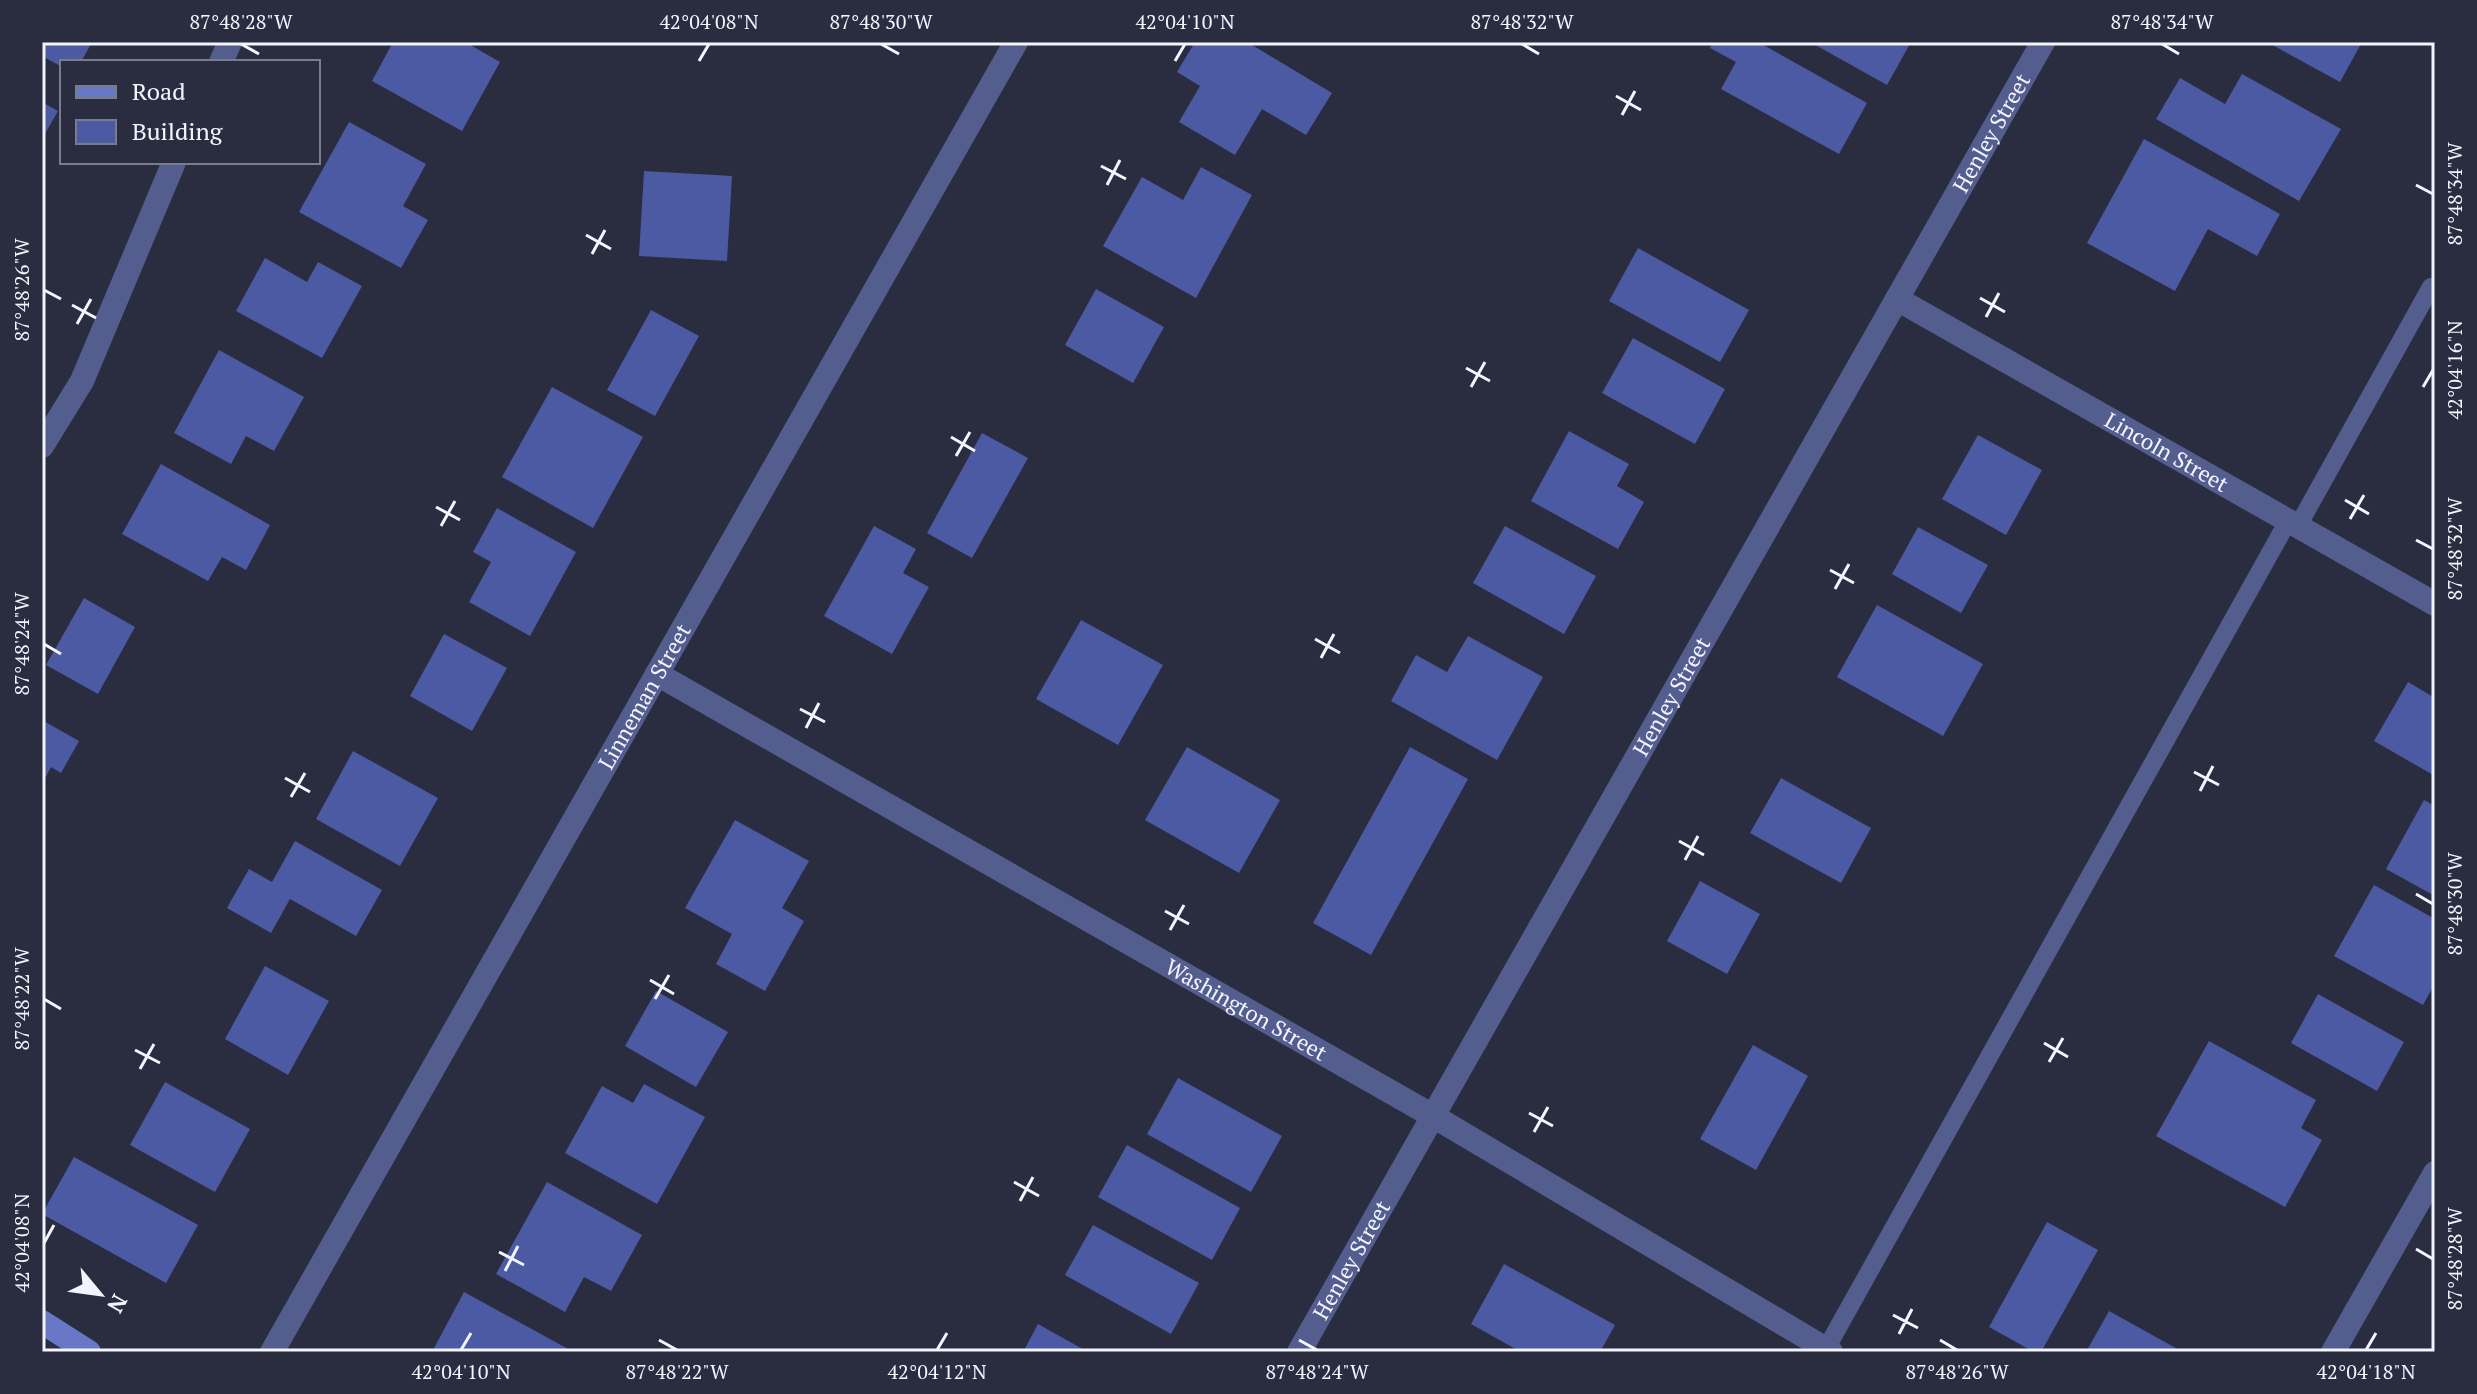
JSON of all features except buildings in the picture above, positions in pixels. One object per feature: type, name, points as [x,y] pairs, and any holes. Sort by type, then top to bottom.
[{"type":"main road","points":[[42,1322],[89,1352]]},
{"type":"street","name":"Linneman Street","points":[[272,1352],[1016,42]]},
{"type":"street","name":"Henley Street","points":[[1299,1352],[2043,42]]},
{"type":"street","points":[[42,446],[82,381],[173,164]]},
{"type":"street","name":"Lincoln Street","points":[[1897,299],[2435,604]]},
{"type":"street","name":"Washington Street","points":[[657,674],[1433,1116],[1828,1350]]},
{"type":"street","points":[[2333,1352],[2435,1173]]},
{"type":"lane","points":[[1828,1350],[2293,523],[2431,287]]}]
